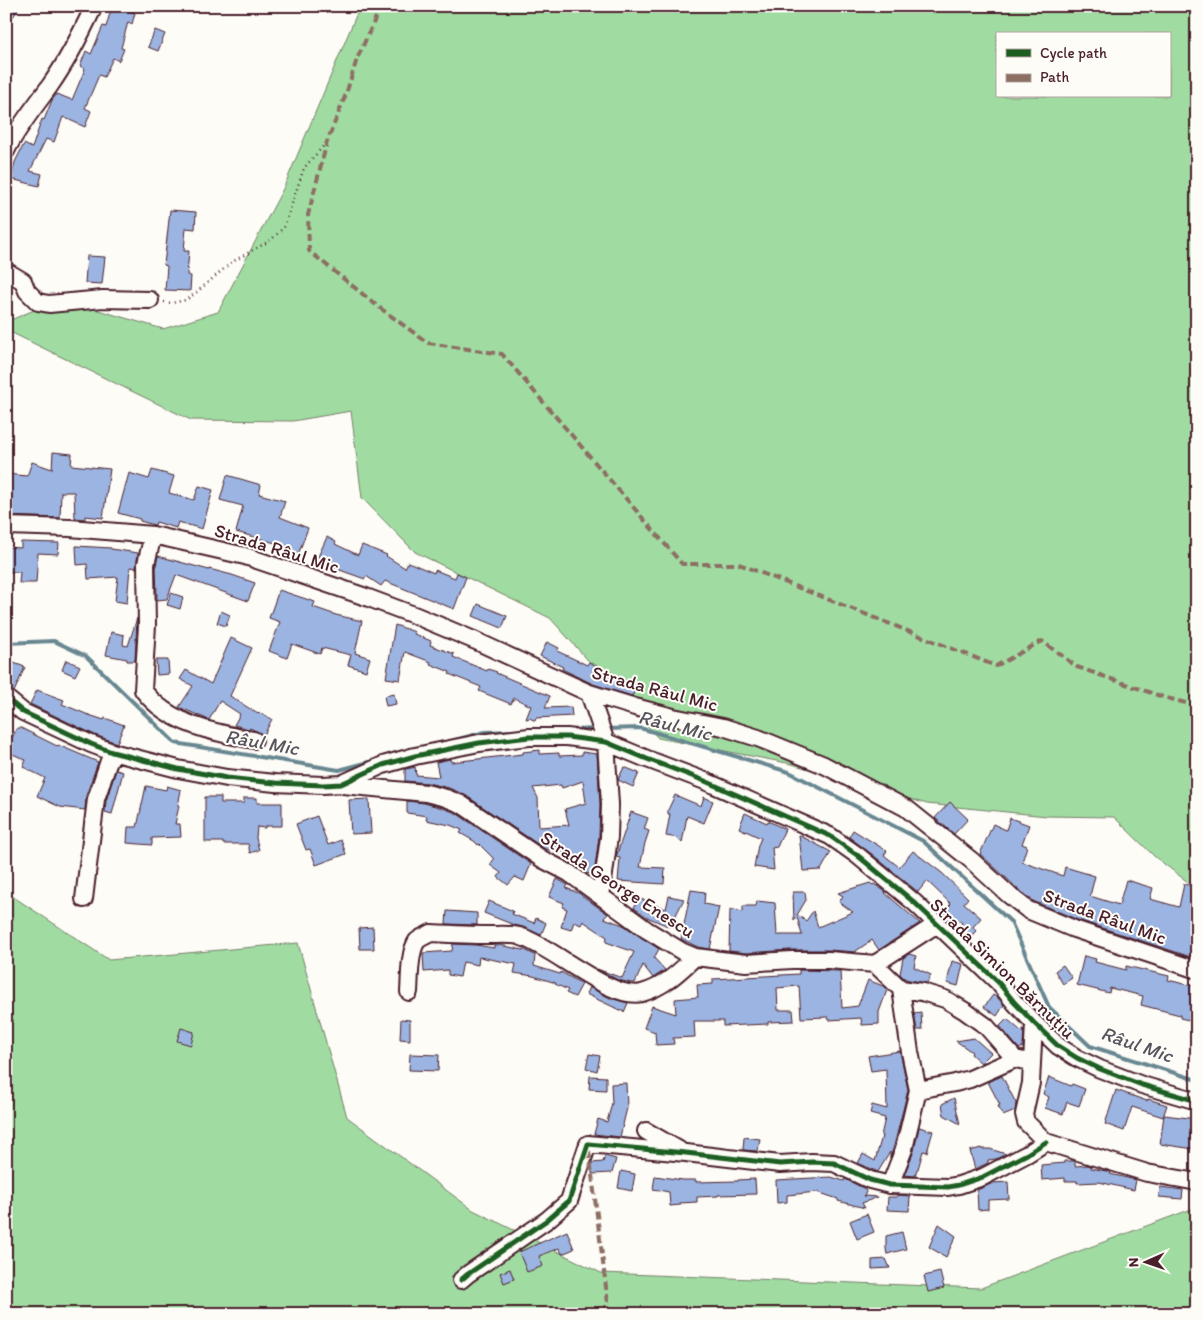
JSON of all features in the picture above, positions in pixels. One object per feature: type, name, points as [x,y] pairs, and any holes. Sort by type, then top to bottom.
[{"type":"street","points":[[6,151],[23,122],[50,86],[66,60],[81,35],[94,6]]},
{"type":"street","points":[[6,271],[23,281],[27,291],[38,302],[49,304],[103,299],[150,300]]},
{"type":"street","name":"Strada Râul Mic","points":[[6,526],[70,528],[153,535],[245,556],[366,596],[476,641],[589,693],[644,710],[732,730],[758,738],[824,766],[906,808],[971,860],[1028,910],[1083,932],[1197,970]]},
{"type":"street","points":[[153,535],[146,564],[147,625],[143,690],[149,698],[185,722],[219,734],[254,740]]},
{"type":"street","points":[[589,693],[605,738],[610,804],[601,896]]},
{"type":"street","name":"Strada Simion Bărnuțiu","points":[[6,698],[23,712],[112,752],[178,769],[227,778],[275,783],[323,786],[341,784],[383,765],[415,756],[479,743],[529,737],[605,738],[647,759],[705,781],[830,836],[893,884],[937,924],[998,982],[1015,1003],[1058,1046],[1100,1069],[1142,1085],[1197,1101]]},
{"type":"street","points":[[84,899],[96,799],[112,752]]},
{"type":"street","name":"Strada George Enescu","points":[[341,784],[426,793],[461,804],[542,859],[569,873],[647,930],[682,952],[695,957],[746,963],[829,960],[874,964]]},
{"type":"street","points":[[937,924],[874,964],[901,989],[930,994],[944,999],[965,1011],[986,1026],[1015,1059]]},
{"type":"street","points":[[409,992],[412,952],[416,943],[421,938],[431,933],[518,936],[551,951],[589,976],[628,994],[642,993],[668,981],[695,957]]},
{"type":"street","points":[[890,1186],[904,1149],[918,1090],[910,1052],[901,989]]},
{"type":"street","points":[[1034,1023],[1031,1083],[1024,1114],[1026,1122],[1046,1142],[1147,1173],[1197,1182]]},
{"type":"street","points":[[918,1090],[970,1079],[1015,1059],[1032,1062]]},
{"type":"street","points":[[646,1130],[674,1148],[686,1153]]},
{"type":"street","points":[[461,1280],[546,1220],[569,1201],[588,1144],[780,1164],[834,1163],[870,1180],[890,1186],[948,1187],[982,1176],[1027,1154],[1046,1142]]},
{"type":"path","points":[[150,300],[172,303],[186,300],[232,262],[271,240],[284,227],[304,168],[326,142]]},
{"type":"green space","points":[[360,6],[1197,6],[1197,889],[1155,857],[1114,817],[1047,816],[927,804],[792,764],[658,738],[550,618],[415,552],[362,498],[351,411],[293,421],[191,420],[6,330],[6,322],[60,299],[163,329],[218,312],[284,187]]},
{"type":"green space","points":[[6,892],[109,960],[298,943],[347,1117],[473,1210],[601,1273],[981,1288],[1197,1207],[1197,1314],[6,1314]]},
{"type":"building","points":[[6,6],[13,6],[18,10],[6,26]]},
{"type":"building","points":[[112,6],[122,6],[121,9],[135,13],[132,24],[128,22],[121,48],[124,49],[119,61],[113,58],[104,77],[99,75],[85,108],[91,111],[85,127],[63,117],[54,142],[46,139],[30,171],[42,174],[39,186],[11,179],[15,162],[24,144],[32,148],[42,119],[44,120],[52,100],[57,94],[72,100],[85,69],[80,66],[86,51],[91,54],[103,26],[106,27]]},
{"type":"building","points":[[155,30],[165,34],[158,51],[148,47]]},
{"type":"building","points":[[170,210],[196,212],[195,229],[186,228],[184,251],[189,251],[187,275],[191,276],[190,291],[165,290],[167,266],[164,265]]},
{"type":"building","points":[[87,256],[105,257],[102,284],[85,283]]},
{"type":"building","points":[[53,452],[72,454],[71,465],[110,469],[103,518],[85,516],[85,519],[75,518],[74,492],[61,492],[60,518],[6,516],[6,474],[27,476],[32,462],[52,469]]},
{"type":"building","points":[[152,470],[174,476],[169,493],[194,500],[199,486],[213,490],[202,529],[178,522],[176,528],[156,522],[154,525],[118,513],[129,473],[149,479]]},
{"type":"building","points":[[227,475],[261,485],[259,494],[285,501],[280,517],[308,528],[298,555],[285,550],[286,546],[236,532],[243,506],[220,500]]},
{"type":"building","points":[[327,537],[336,542],[335,544],[358,555],[362,545],[387,555],[405,568],[408,562],[434,573],[435,570],[455,578],[457,573],[466,577],[454,609],[385,581],[381,586],[366,576],[365,579],[316,561]]},
{"type":"building","points":[[21,542],[59,543],[58,554],[38,553],[36,583],[19,583],[20,572],[6,572],[6,547],[21,548]]},
{"type":"building","points":[[76,546],[111,548],[138,553],[136,568],[130,567],[127,603],[115,601],[118,577],[88,579],[87,564],[77,565]]},
{"type":"building","points":[[158,556],[232,575],[255,583],[248,601],[176,575],[167,599],[157,600],[156,565]]},
{"type":"building","points":[[279,590],[315,602],[313,607],[362,621],[355,653],[370,658],[366,671],[348,665],[351,655],[322,648],[320,654],[292,644],[287,658],[269,651],[280,622],[269,618]]},
{"type":"building","points":[[171,593],[183,597],[180,609],[167,605]]},
{"type":"building","points":[[478,604],[507,616],[502,628],[473,616]]},
{"type":"building","points":[[221,611],[230,615],[226,626],[217,623]]},
{"type":"building","points":[[137,618],[135,661],[127,661],[127,659],[106,655],[111,632],[124,635],[123,645],[128,646]]},
{"type":"building","points":[[395,625],[415,632],[414,634],[431,641],[430,645],[454,654],[453,657],[487,671],[488,669],[497,672],[550,696],[545,708],[571,707],[572,716],[536,718],[535,721],[530,718],[526,719],[531,706],[514,698],[511,704],[479,691],[481,687],[449,674],[450,672],[430,664],[431,662],[405,652],[400,680],[386,678]]},
{"type":"building","points":[[231,638],[252,648],[230,696],[258,714],[272,719],[264,735],[250,728],[234,725],[240,714],[220,701],[209,720],[179,707],[193,686],[180,679],[186,670],[211,684]]},
{"type":"building","points":[[547,642],[559,648],[557,651],[587,665],[589,662],[637,686],[632,696],[593,684],[540,656]]},
{"type":"building","points":[[66,660],[80,666],[75,676],[62,670]]},
{"type":"building","points":[[156,660],[168,660],[169,674],[157,675]]},
{"type":"building","points":[[11,662],[25,667],[14,692],[6,688],[6,672]]},
{"type":"building","points":[[37,690],[64,700],[62,704],[86,714],[124,725],[117,743],[95,735],[30,704]]},
{"type":"building","points":[[394,694],[396,704],[386,706],[384,696]]},
{"type":"building","points":[[17,728],[21,728],[57,746],[98,762],[86,796],[85,810],[60,807],[37,796],[45,778],[23,767],[26,760],[6,751]]},
{"type":"building","points":[[540,750],[540,754],[559,753],[559,756],[582,755],[582,752],[597,754],[600,804],[599,836],[594,875],[586,873],[571,863],[573,854],[545,849],[465,795],[449,788],[428,783],[405,781],[405,769],[415,767],[416,775],[439,777],[436,762],[450,759],[451,762],[523,754],[523,752]],"holes":[[[583,781],[586,803],[565,809],[569,825],[539,827],[538,798],[533,788],[561,785],[562,788]]]},
{"type":"building","points":[[624,767],[639,773],[633,787],[618,780]]},
{"type":"building","points":[[116,770],[123,772],[112,814],[105,812],[106,801]]},
{"type":"building","points":[[146,786],[166,790],[167,786],[181,790],[175,824],[180,824],[181,837],[152,838],[152,845],[127,843],[128,827],[137,827]]},
{"type":"building","points":[[675,795],[701,806],[704,797],[713,801],[704,823],[687,816],[682,843],[678,838],[666,836],[670,814],[668,814],[668,810]]},
{"type":"building","points":[[205,797],[221,797],[221,803],[244,803],[244,798],[257,798],[257,803],[282,803],[282,826],[257,827],[256,838],[259,850],[250,853],[248,844],[205,842]]},
{"type":"building","points":[[369,799],[371,833],[351,834],[349,800]]},
{"type":"building","points":[[407,801],[424,803],[456,813],[531,864],[524,881],[515,877],[508,885],[498,877],[501,873],[490,865],[494,859],[479,844],[460,833],[462,830],[450,825],[426,820],[427,816],[407,813]]},
{"type":"building","points":[[950,802],[968,819],[954,834],[935,818]]},
{"type":"building","points":[[631,812],[648,818],[644,829],[649,831],[640,867],[665,868],[664,884],[618,881],[620,858],[616,857]]},
{"type":"building","points":[[745,813],[785,829],[777,847],[772,848],[774,870],[754,867],[761,838],[739,828]]},
{"type":"building","points":[[317,816],[328,845],[341,840],[346,854],[316,865],[310,849],[306,850],[296,824]]},
{"type":"building","points":[[1010,818],[1029,825],[1022,844],[1027,846],[1022,862],[1063,876],[1065,867],[1095,876],[1090,896],[1119,905],[1126,880],[1153,888],[1150,899],[1179,907],[1184,884],[1197,887],[1197,896],[1192,912],[1197,914],[1197,959],[1078,920],[1027,897],[980,854],[993,824],[1006,830]]},
{"type":"building","points":[[853,830],[887,851],[884,855],[899,867],[913,851],[942,873],[968,898],[964,903],[981,918],[973,927],[976,931],[968,939],[959,931],[962,922],[956,920],[953,926],[941,914],[951,904],[927,881],[918,892],[849,837]]},
{"type":"building","points":[[799,835],[831,852],[821,870],[803,871]]},
{"type":"building","points":[[557,879],[568,885],[566,888],[581,894],[608,914],[604,918],[623,925],[659,949],[654,958],[665,970],[653,978],[643,965],[635,983],[631,983],[618,980],[597,969],[622,978],[634,952],[606,942],[607,937],[583,921],[581,925],[574,922],[571,930],[561,927],[567,909],[562,907],[564,903],[549,897]]},
{"type":"building","points":[[870,883],[886,892],[920,923],[879,950],[872,940],[856,952],[791,950],[746,953],[729,951],[730,909],[743,912],[743,906],[756,906],[757,901],[775,903],[777,935],[802,935],[797,917],[794,921],[793,892],[805,892],[806,900],[797,915],[806,921],[813,911],[818,927],[853,912],[839,902],[843,896],[838,893]]},
{"type":"building","points":[[691,890],[705,892],[704,904],[719,907],[710,949],[698,947],[681,939]]},
{"type":"building","points":[[669,896],[684,899],[670,927],[647,917],[634,908],[638,898],[666,909]]},
{"type":"building","points":[[489,901],[513,911],[512,914],[534,923],[536,918],[546,923],[541,935],[484,913]]},
{"type":"building","points":[[447,911],[477,913],[477,925],[446,924]]},
{"type":"building","points":[[373,927],[374,949],[360,949],[359,928]]},
{"type":"building","points":[[453,944],[494,948],[494,945],[500,945],[523,949],[535,955],[534,966],[560,974],[561,972],[582,984],[575,997],[566,993],[568,990],[556,983],[514,973],[516,964],[479,957],[478,965],[463,962],[460,977],[448,975],[448,970],[424,972],[423,953],[452,951]]},
{"type":"building","points":[[909,954],[916,956],[914,967],[931,975],[927,983],[909,980],[900,974],[903,958]]},
{"type":"building","points":[[1084,956],[1096,959],[1095,962],[1126,970],[1126,966],[1169,976],[1168,980],[1197,987],[1197,1022],[1180,1018],[1180,1015],[1141,1005],[1143,996],[1110,988],[1109,993],[1077,985]]},
{"type":"building","points":[[952,961],[963,964],[958,986],[947,983]]},
{"type":"building","points":[[1063,965],[1072,978],[1063,984],[1055,971]]},
{"type":"building","points":[[799,970],[840,971],[842,1008],[858,1006],[868,980],[883,986],[887,990],[879,1012],[879,1024],[862,1025],[861,1018],[829,1020],[828,1017],[801,1018],[799,986],[777,988],[778,1010],[793,1010],[794,1021],[723,1026],[723,1021],[694,1021],[695,1037],[673,1038],[674,1044],[656,1045],[655,1032],[644,1028],[652,1006],[676,1014],[675,999],[698,997],[697,985],[713,984],[713,979],[799,974]]},
{"type":"building","points":[[589,987],[610,998],[628,1003],[624,1012],[586,994]]},
{"type":"building","points":[[993,995],[1004,1005],[997,1016],[984,1007]]},
{"type":"building","points":[[921,1012],[922,1030],[917,1030],[914,1013]]},
{"type":"building","points":[[401,1019],[410,1020],[410,1040],[400,1039]]},
{"type":"building","points":[[1007,1019],[1021,1031],[1024,1029],[1023,1047],[1019,1049],[1000,1026]]},
{"type":"building","points":[[181,1028],[194,1032],[191,1045],[177,1041]]},
{"type":"building","points":[[974,1038],[991,1053],[981,1063],[971,1054],[972,1052],[956,1041]]},
{"type":"building","points":[[900,1051],[908,1090],[890,1158],[890,1152],[878,1172],[858,1163],[863,1154],[875,1161],[882,1136],[885,1118],[870,1114],[872,1105],[887,1109],[886,1069],[871,1071],[868,1056]]},
{"type":"building","points":[[410,1054],[439,1055],[438,1071],[409,1070]]},
{"type":"building","points":[[589,1054],[600,1056],[597,1071],[586,1068]]},
{"type":"building","points":[[590,1076],[606,1077],[606,1090],[589,1089]]},
{"type":"building","points":[[1002,1076],[1016,1103],[1015,1111],[1003,1116],[998,1106],[1000,1105],[988,1082]]},
{"type":"building","points":[[1049,1077],[1071,1086],[1072,1084],[1085,1089],[1079,1106],[1067,1102],[1063,1114],[1045,1108],[1049,1097],[1043,1094]]},
{"type":"building","points":[[626,1083],[627,1108],[620,1137],[594,1134],[598,1119],[607,1122],[612,1103],[611,1084]]},
{"type":"building","points":[[1116,1090],[1147,1101],[1148,1099],[1167,1105],[1163,1117],[1132,1107],[1124,1131],[1105,1124]]},
{"type":"building","points":[[954,1098],[960,1124],[944,1115],[942,1104]]},
{"type":"building","points":[[1164,1115],[1197,1119],[1194,1149],[1160,1144]]},
{"type":"building","points":[[919,1127],[933,1131],[927,1152],[923,1151],[915,1176],[904,1175],[914,1151]]},
{"type":"building","points":[[744,1137],[760,1139],[758,1151],[743,1150]]},
{"type":"building","points":[[981,1148],[1006,1154],[996,1159],[988,1160],[988,1163],[975,1169],[970,1151]]},
{"type":"building","points":[[605,1156],[616,1159],[612,1173],[592,1174],[592,1163],[603,1162]]},
{"type":"building","points":[[1064,1161],[1075,1161],[1075,1166],[1088,1165],[1091,1168],[1111,1172],[1110,1174],[1136,1180],[1134,1190],[1099,1182],[1077,1183],[1077,1181],[1065,1181],[1065,1178],[1042,1180],[1041,1165],[1064,1163]]},
{"type":"building","points":[[621,1171],[635,1174],[632,1191],[618,1188]]},
{"type":"building","points":[[655,1176],[696,1180],[696,1182],[755,1179],[756,1194],[697,1197],[697,1202],[680,1203],[680,1205],[670,1206],[669,1192],[653,1189]]},
{"type":"building","points":[[831,1177],[844,1181],[845,1179],[865,1189],[864,1196],[878,1197],[862,1203],[865,1208],[838,1201],[838,1199],[817,1192],[787,1195],[787,1202],[777,1203],[776,1180]]},
{"type":"building","points":[[1008,1182],[1009,1199],[988,1200],[988,1209],[978,1210],[977,1190],[993,1183]]},
{"type":"building","points":[[1160,1187],[1183,1190],[1182,1199],[1159,1197]]},
{"type":"building","points":[[897,1195],[910,1196],[909,1211],[887,1210],[888,1197],[897,1197]]},
{"type":"building","points":[[867,1214],[874,1232],[857,1239],[850,1221]]},
{"type":"building","points":[[939,1224],[956,1236],[946,1257],[929,1247]]},
{"type":"building","points":[[567,1231],[574,1249],[562,1254],[559,1248],[539,1256],[543,1266],[527,1272],[519,1252]]},
{"type":"building","points":[[902,1232],[906,1249],[887,1254],[886,1236]]},
{"type":"building","points":[[886,1259],[890,1268],[872,1269],[872,1260]]},
{"type":"building","points":[[510,1269],[514,1279],[504,1283],[500,1273]]},
{"type":"building","points":[[940,1272],[944,1288],[928,1292],[924,1276]]},
{"type":"waterway","name":"Râul Mic","points":[[6,643],[54,641],[86,656],[175,743],[339,770],[373,761]]},
{"type":"waterway","name":"Râul Mic","points":[[606,729],[640,728],[789,772],[923,841],[1011,922],[1049,1007],[1090,1046],[1197,1080]]},
{"type":"waterway","name":"Râul Mic","points":[[571,730],[597,729]]},
{"type":"waterway","name":"Râul Mic","points":[[455,740],[485,732],[512,731]]},
{"type":"marked path","points":[[381,6],[357,59],[346,94],[327,142],[308,215],[309,251],[380,308],[428,343],[502,354],[682,564],[739,564],[996,666],[1042,641],[1077,667],[1163,697],[1197,706]]},
{"type":"marked path","points":[[589,1151],[608,1303],[602,1314]]},
{"type":"cycle path","points":[[6,698],[23,712],[112,752],[178,769],[227,778],[275,783],[341,784],[383,765],[415,756],[479,743],[529,737],[567,737],[606,742],[705,781],[830,836],[857,855],[915,903],[998,982],[1015,1003],[1058,1046],[1100,1069],[1142,1085],[1197,1101]]},
{"type":"cycle path","points":[[461,1280],[547,1220],[569,1201],[588,1144],[780,1164],[834,1163],[870,1180],[890,1185],[948,1187],[983,1177],[1046,1142]]}]
